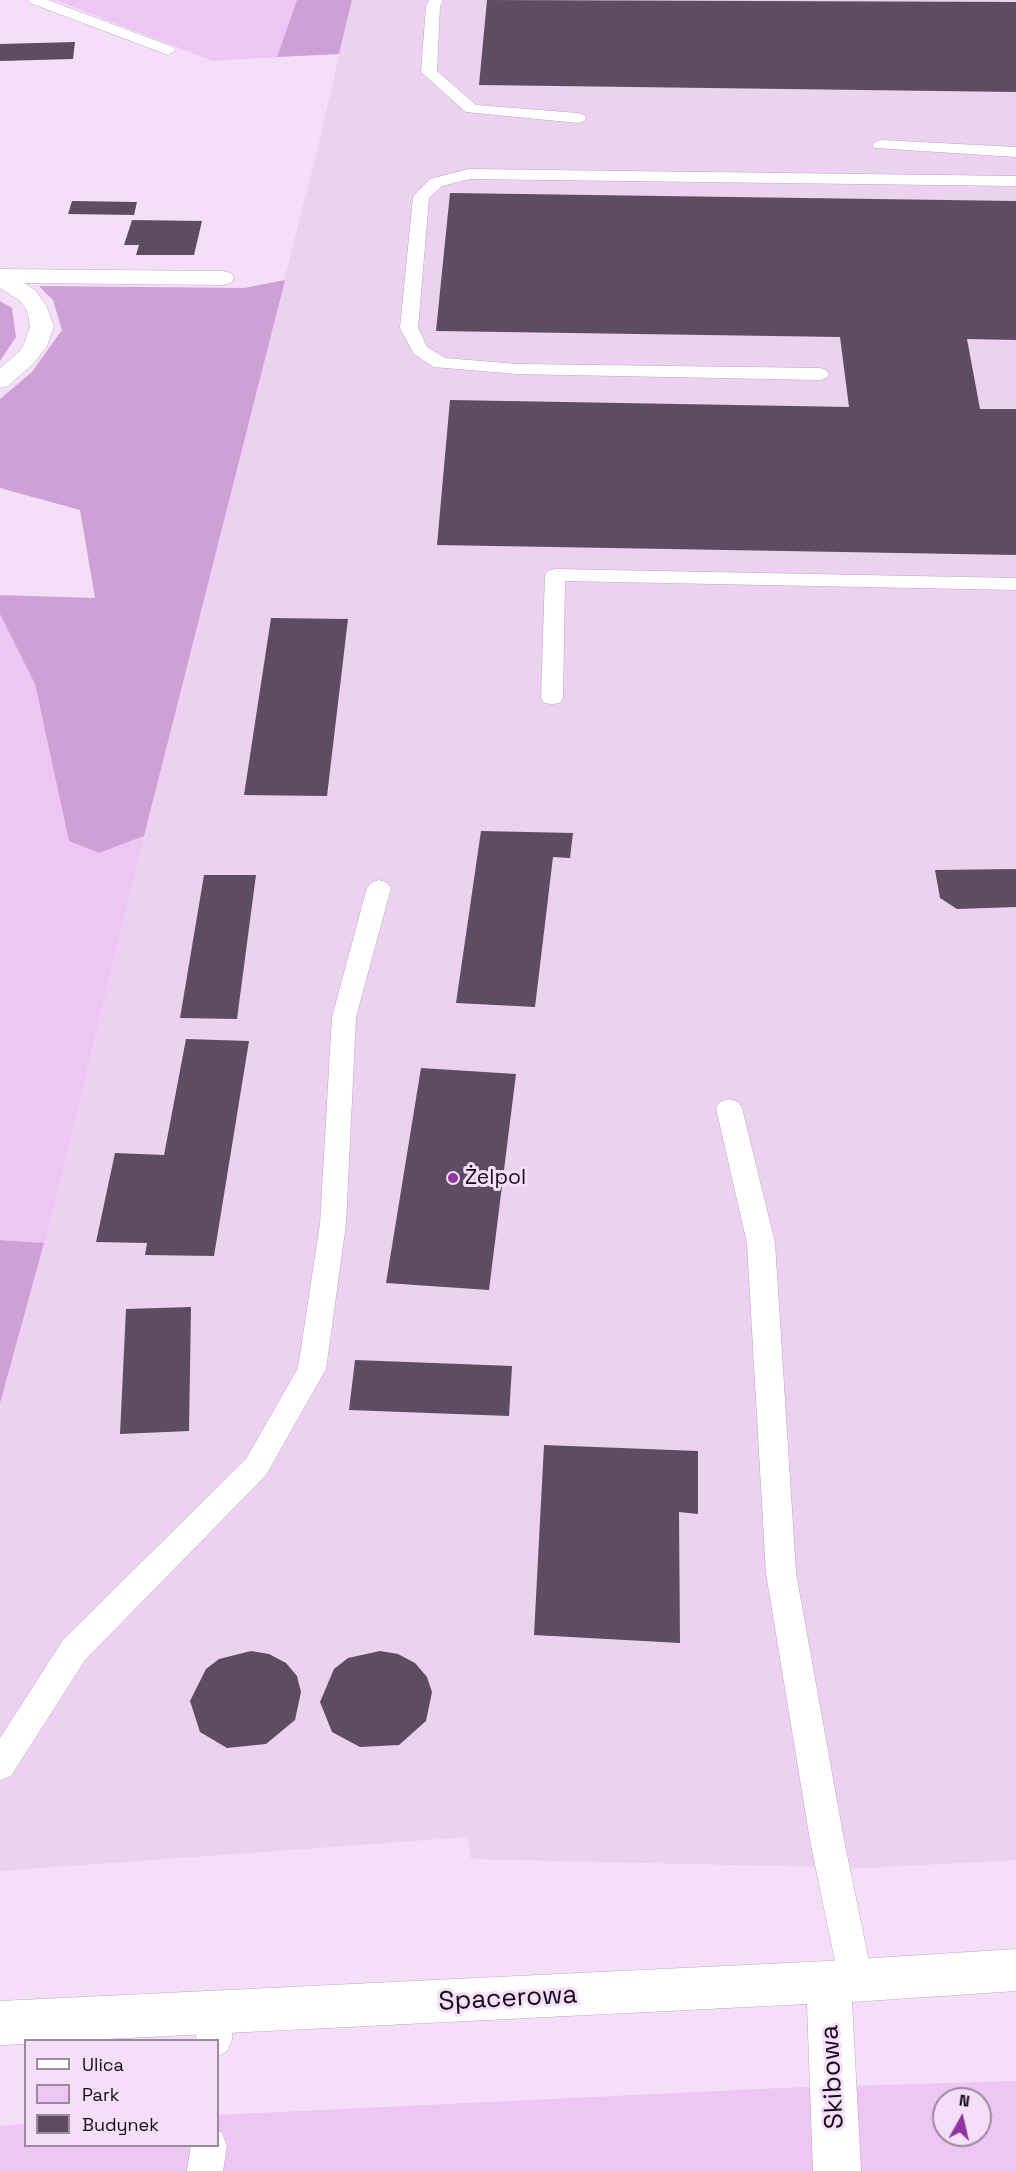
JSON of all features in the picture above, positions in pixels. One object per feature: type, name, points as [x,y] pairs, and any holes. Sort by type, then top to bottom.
[{"type":"street","points":[[0,277],[223,278]]},
{"type":"street","points":[[0,277],[27,295],[38,310],[42,326],[36,344],[27,357],[0,381]]},
{"type":"street","name":"Spacerowa","points":[[0,2022],[214,2027],[1016,1970]]},
{"type":"street","name":"Skibowa","points":[[837,2171],[834,2064],[842,1982]]},
{"type":"lane","points":[[35,0],[168,50]]},
{"type":"lane","points":[[436,0],[433,6],[429,72],[472,109],[578,118]]},
{"type":"lane","points":[[881,146],[1016,152]]},
{"type":"lane","points":[[820,374],[517,369],[440,363],[420,350],[409,328],[421,197],[436,182],[469,174],[1016,181]]},
{"type":"lane","points":[[552,698],[555,575],[1016,584]]},
{"type":"lane","points":[[0,1766],[74,1650],[256,1467],[312,1369],[333,1224],[344,1017],[379,888]]},
{"type":"lane","points":[[729,1108],[761,1243],[781,1573],[827,1840],[842,1982]]},
{"type":"lane","points":[[205,2171],[209,2147]]},
{"type":"shaded area","points":[[297,0],[352,0],[339,54],[277,57]]},
{"type":"shaded area","points":[[352,0],[1016,0],[1016,1860],[865,1868],[471,1859],[468,1837],[0,1871],[0,1383],[144,836],[318,147]]},
{"type":"shaded area","points":[[285,280],[144,836],[99,853],[69,841],[35,684],[0,614],[0,595],[95,598],[80,510],[0,488],[0,399],[32,372],[62,330],[53,300],[39,286],[244,288]]},
{"type":"shaded area","points":[[0,301],[12,308],[16,337],[0,361]]},
{"type":"shaded area","points":[[0,1240],[44,1243],[0,1403]]},
{"type":"green space","points":[[55,0],[297,0],[277,57],[213,61]]},
{"type":"green space","points":[[0,614],[35,684],[69,841],[99,853],[144,836],[44,1243],[0,1240]]},
{"type":"green space","points":[[1016,2081],[1016,2171],[0,2171],[0,2126],[24,2124],[24,2147],[219,2147],[219,2115],[780,2088]]},
{"type":"building","points":[[487,0],[1016,2],[1016,92],[479,85]]},
{"type":"building","points":[[75,42],[73,59],[0,61],[0,44]]},
{"type":"building","points":[[450,193],[1016,201],[1016,340],[967,339],[980,409],[1016,409],[1016,555],[437,545],[450,400],[849,407],[840,337],[436,331]]},
{"type":"building","points":[[72,201],[137,202],[134,215],[68,214]]},
{"type":"building","points":[[132,220],[202,221],[194,255],[136,255],[139,245],[124,245]]},
{"type":"building","points":[[271,618],[348,619],[327,796],[244,795]]},
{"type":"building","points":[[481,831],[573,833],[570,858],[553,857],[535,1007],[456,1003]]},
{"type":"building","points":[[1016,869],[1016,907],[957,909],[940,898],[935,870]]},
{"type":"building","points":[[204,875],[256,875],[237,1019],[180,1018]]},
{"type":"building","points":[[186,1039],[249,1041],[214,1256],[145,1255],[147,1243],[96,1242],[115,1153],[164,1155]]},
{"type":"building","name":"Żelpol","points":[[421,1068],[516,1074],[489,1290],[386,1283]]},
{"type":"building","points":[[191,1307],[189,1431],[120,1434],[126,1309]]},
{"type":"building","points":[[355,1360],[512,1366],[509,1416],[349,1410]]},
{"type":"building","points":[[544,1445],[698,1451],[698,1514],[679,1512],[680,1643],[534,1635]]},
{"type":"building","points":[[251,1651],[269,1654],[286,1663],[297,1676],[301,1692],[295,1720],[266,1744],[227,1748],[200,1732],[190,1701],[206,1669],[219,1659]]},
{"type":"building","points":[[380,1651],[398,1654],[415,1663],[427,1677],[432,1692],[426,1721],[399,1745],[360,1747],[332,1732],[320,1702],[334,1669],[348,1658]]},
{"type":"place","name":"Żelpol","points":[[453,1178]]}]
